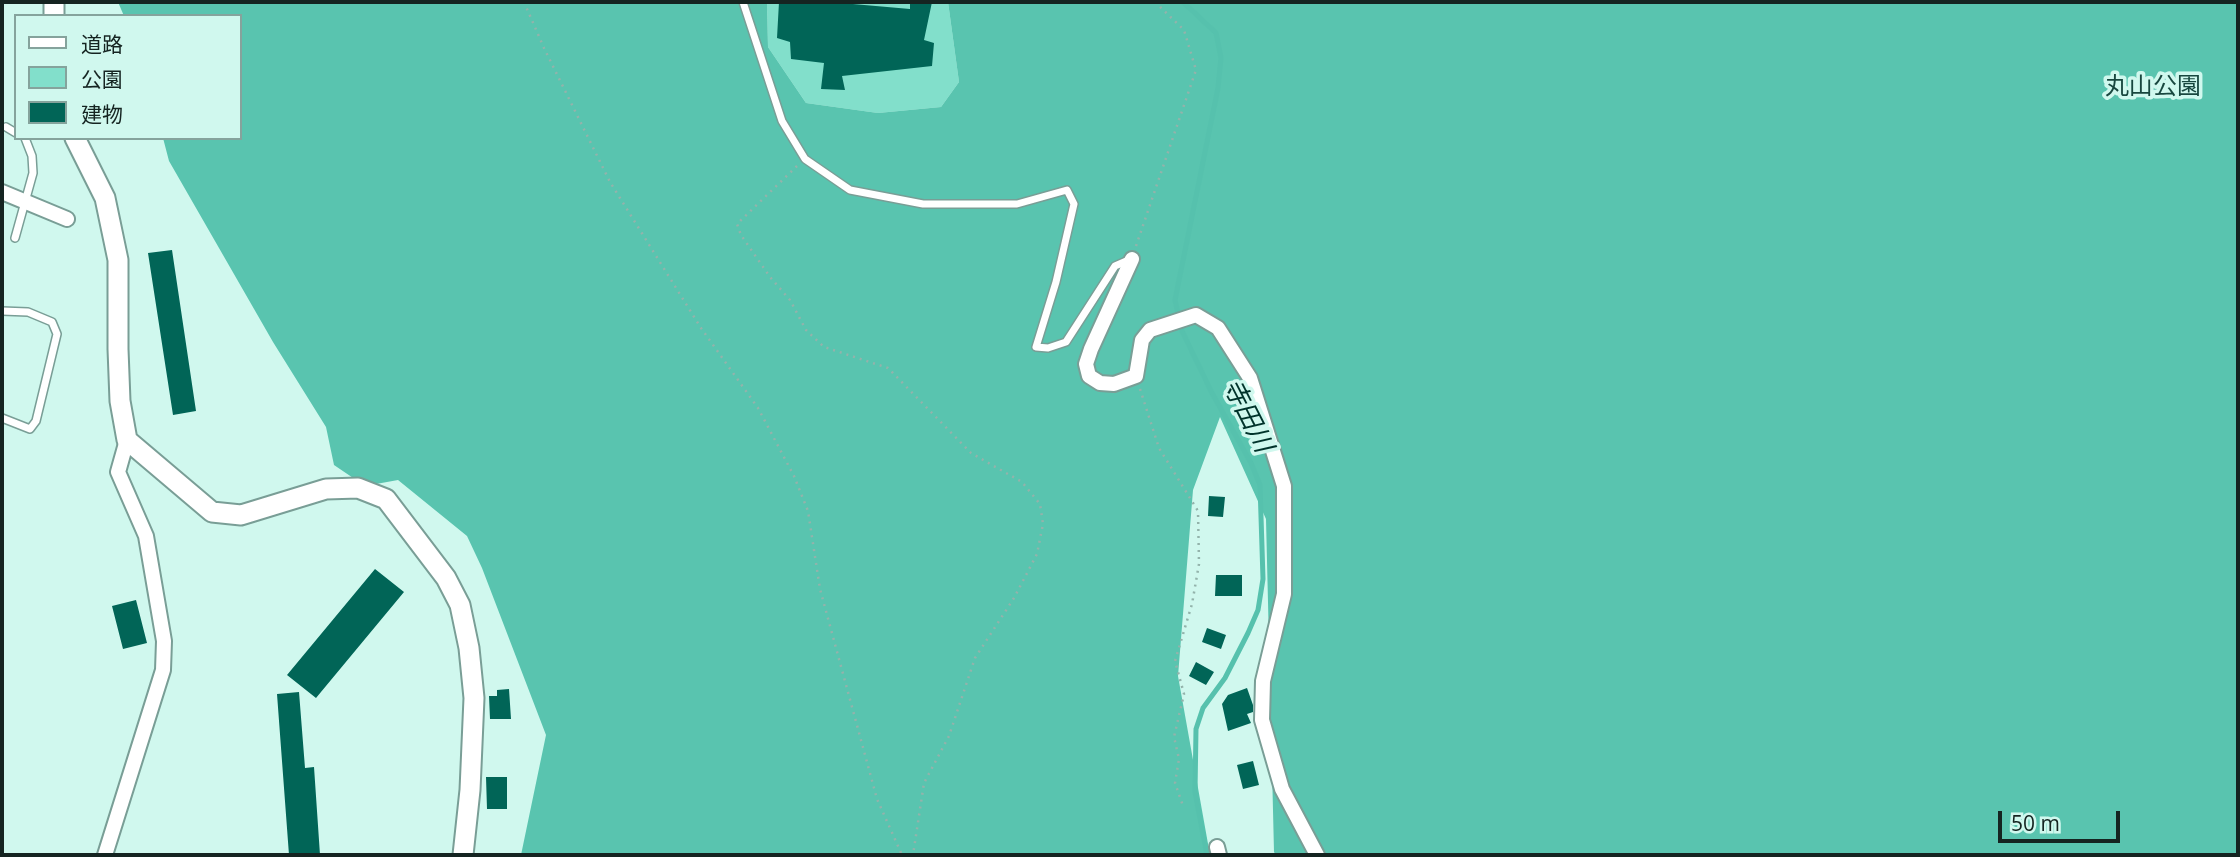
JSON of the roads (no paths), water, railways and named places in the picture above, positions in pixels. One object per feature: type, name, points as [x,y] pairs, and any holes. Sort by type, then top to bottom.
[{"type":"street","points":[[76,140],[105,198],[118,260],[118,362],[120,401],[127,440],[118,472],[146,536],[164,641],[163,670],[105,855]]},
{"type":"street","points":[[2,192],[67,219]]},
{"type":"street","points":[[1132,259],[1086,363],[1089,376],[1100,383],[1114,384],[1136,376],[1142,340],[1150,330],[1196,315],[1218,328],[1250,378],[1284,486],[1284,594],[1263,681],[1262,720],[1282,789],[1317,855]]},
{"type":"street","points":[[127,440],[212,512],[241,515],[326,489],[358,488],[386,499],[446,578],[460,605],[469,648],[474,698],[470,790],[463,855]]},
{"type":"lane","points":[[743,2],[782,121],[804,159],[850,190],[923,204],[1017,204],[1067,190],[1074,204],[1056,282],[1036,347],[1048,348],[1066,342],[1115,266],[1132,259]]},
{"type":"lane","points":[[6,127],[14,132]]},
{"type":"lane","points":[[15,238],[33,173],[32,156],[26,140]]},
{"type":"lane","points":[[2,311],[28,312],[52,322],[57,334],[36,421],[30,429],[2,418]]},
{"type":"waterway","name":"寺田川","points":[[1183,2],[1216,33],[1221,58],[1218,88],[1175,300],[1182,331],[1260,485],[1263,579],[1258,610],[1248,633],[1225,678],[1203,708],[1196,729],[1195,792],[1207,855]]},
{"type":"park label","name":"丸山公園","points":[[2153,87]]}]
